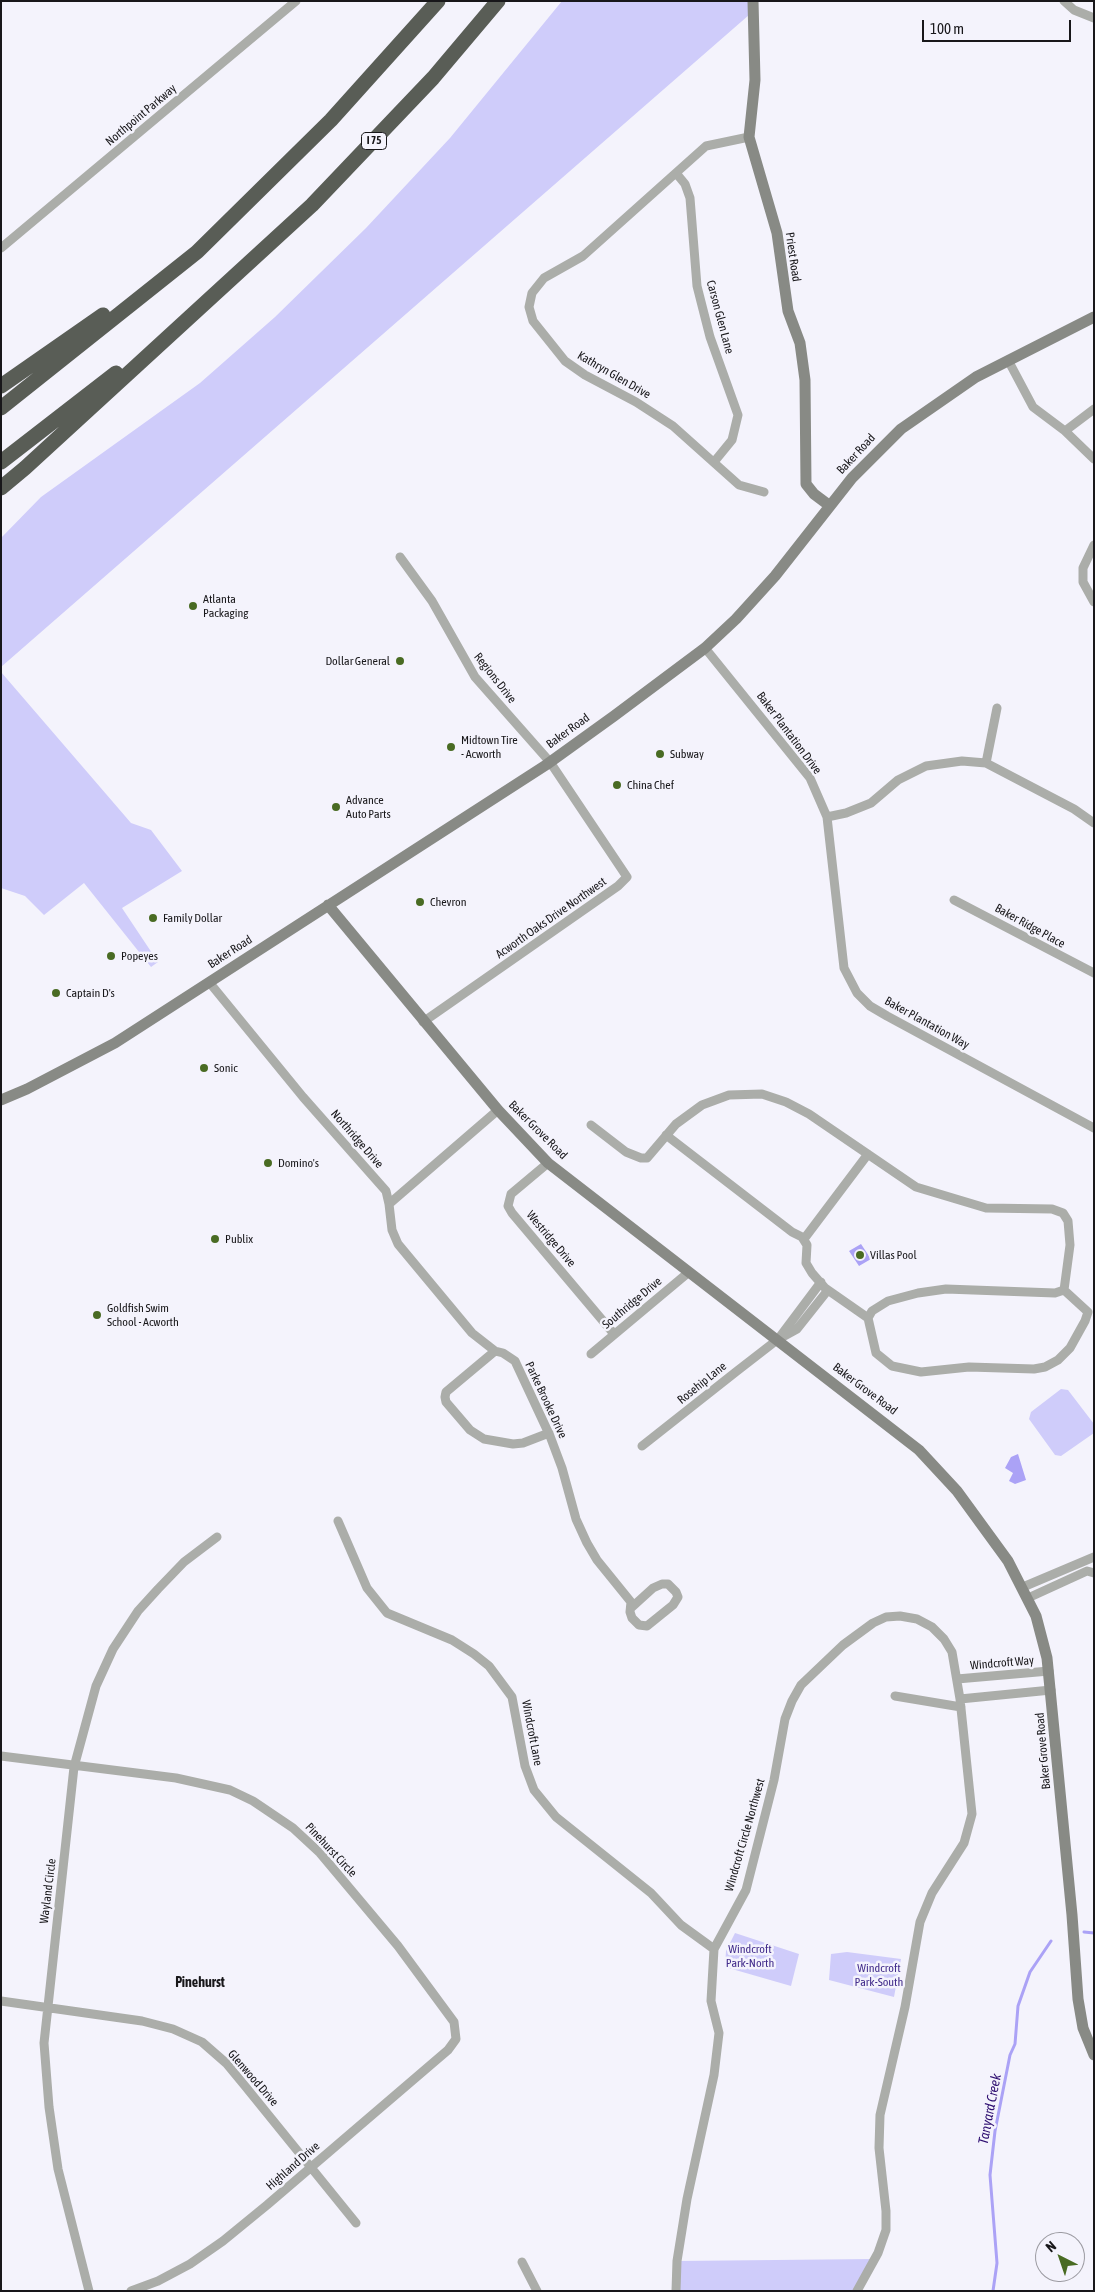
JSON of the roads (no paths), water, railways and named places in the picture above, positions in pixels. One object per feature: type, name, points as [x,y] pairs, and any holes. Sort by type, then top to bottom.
[{"type":"highway","points":[[1,408],[198,252],[318,133],[438,1]]},
{"type":"highway","name":"I 75","points":[[1,462],[110,378],[241,271],[312,205],[374,142],[433,78],[498,1]]},
{"type":"highway","points":[[1,386],[198,252]]},
{"type":"highway","points":[[1,488],[26,468],[241,271]]},
{"type":"street","name":"Northpoint Parkway","points":[[1,248],[296,1]]},
{"type":"street","name":"Priest Road","points":[[753,1],[755,80],[749,137],[777,234],[788,310],[800,343],[805,380],[806,484],[814,494],[830,506]]},
{"type":"street","points":[[1064,1],[1074,10],[1094,18]]},
{"type":"street","name":"Kathryn Glen Drive","points":[[749,137],[706,146],[583,256],[544,278],[532,292],[530,307],[533,321],[566,361],[585,375],[636,402],[672,426],[739,485],[764,492]]},
{"type":"street","name":"Carson Glen Lane","points":[[676,173],[685,184],[690,198],[697,286],[710,337],[738,415],[732,440],[714,462]]},
{"type":"street","name":"Baker Road","points":[[1,1100],[27,1089],[115,1043],[550,762],[706,648],[736,619],[775,576],[870,457],[901,428],[976,377],[1094,317]]},
{"type":"street","points":[[1008,360],[1033,407],[1065,431],[1094,459]]},
{"type":"street","points":[[1065,431],[1094,409]]},
{"type":"street","points":[[1094,545],[1083,568],[1083,582],[1094,602]]},
{"type":"street","name":"Regions Drive","points":[[400,557],[432,601],[475,677],[550,762]]},
{"type":"street","name":"Baker Plantation Drive","points":[[706,648],[810,778],[827,817]]},
{"type":"street","points":[[986,763],[997,708]]},
{"type":"street","points":[[827,817],[846,813],[871,803],[898,780],[926,766],[962,761],[986,763],[1074,809],[1094,823]]},
{"type":"street","name":"Acworth Oaks Drive Northwest","points":[[424,1022],[618,886],[627,877],[550,762]]},
{"type":"street","name":"Baker Plantation Way","points":[[827,817],[844,968],[857,993],[870,1006],[886,1016],[1094,1128]]},
{"type":"street","name":"Baker Ridge Place","points":[[954,900],[1094,973]]},
{"type":"street","name":"Baker Grove Road","points":[[328,905],[498,1110],[548,1163],[892,1427],[929,1460],[971,1509],[1008,1561],[1023,1587],[1041,1631],[1049,1671],[1078,1999],[1083,2028],[1094,2054]]},
{"type":"street","name":"Northridge Drive","points":[[209,982],[303,1097],[386,1191],[389,1204]]},
{"type":"street","points":[[591,1125],[626,1152],[641,1158],[648,1158],[666,1135],[683,1118],[715,1099],[745,1093],[762,1094],[786,1102],[809,1114],[916,1187],[963,1203],[986,1208],[1009,1210],[1052,1209],[1063,1213],[1068,1221],[1070,1245],[1064,1290]]},
{"type":"street","points":[[389,1204],[498,1110]]},
{"type":"street","points":[[666,1135],[804,1239],[807,1245],[806,1263],[812,1273],[828,1290],[868,1318],[876,1353],[892,1366],[922,1372],[977,1367],[1034,1369],[1045,1367],[1058,1360],[1070,1348],[1091,1311],[1064,1290]]},
{"type":"street","points":[[804,1239],[868,1154]]},
{"type":"street","name":"Westridge Drive","points":[[548,1163],[511,1194],[508,1206],[614,1334]]},
{"type":"street","name":"Parke Brooke Drive","points":[[389,1204],[392,1230],[398,1244],[472,1333],[494,1351],[503,1352],[514,1361],[549,1433],[562,1468],[576,1519],[587,1544],[597,1560],[631,1602],[631,1608],[632,1618],[634,1621],[639,1625],[647,1626],[673,1605],[678,1598],[676,1592],[668,1584],[662,1584],[653,1588],[631,1608]]},
{"type":"street","name":"Southridge Drive","points":[[591,1354],[689,1272]]},
{"type":"street","points":[[778,1340],[820,1282]]},
{"type":"street","points":[[868,1318],[879,1305],[899,1297],[946,1289],[1055,1293],[1064,1290]]},
{"type":"street","points":[[778,1340],[797,1329],[828,1290]]},
{"type":"street","name":"Rosehip Lane","points":[[642,1446],[778,1340]]},
{"type":"street","points":[[494,1351],[446,1392],[446,1402],[470,1430],[484,1439],[518,1444],[549,1433]]},
{"type":"street","name":"Windcroft Lane","points":[[338,1521],[367,1588],[387,1613],[452,1640],[474,1654],[489,1666],[512,1697],[525,1766],[534,1790],[556,1817],[651,1893],[681,1925],[714,1949]]},
{"type":"street","name":"Wayland Circle","points":[[89,2291],[57,2160],[49,2107],[44,2043],[74,1767],[96,1686],[113,1649],[138,1611],[158,1589],[184,1562],[217,1537]]},
{"type":"street","points":[[1023,1587],[1094,1558]]},
{"type":"street","points":[[1028,1598],[1092,1570]]},
{"type":"street","name":"Windcroft Circle Northwest","points":[[676,2291],[677,2261],[687,2199],[714,2075],[719,2033],[711,2001],[714,1949],[746,1890],[774,1780],[786,1719],[792,1701],[801,1685],[843,1644],[873,1623],[893,1616],[917,1619],[939,1633],[952,1652],[961,1703],[971,1821],[964,1842],[932,1893],[920,1922],[905,2007],[880,2116],[879,2148],[886,2211],[886,2230],[878,2253],[856,2291]]},
{"type":"street","name":"Windcroft Way","points":[[957,1679],[1049,1671]]},
{"type":"street","points":[[895,1696],[961,1703],[1051,1690]]},
{"type":"street","name":"Pinehurst Circle","points":[[1,1756],[74,1767],[176,1778],[230,1790],[253,1801],[293,1828],[320,1854],[398,1946],[454,2022],[456,2039]]},
{"type":"street","name":"Glenwood Drive","points":[[1,2001],[142,2021],[172,2029],[202,2042],[226,2063],[356,2224]]},
{"type":"street","name":"Highland Drive","points":[[131,2291],[174,2272],[223,2241],[448,2050],[456,2039]]},
{"type":"street","points":[[522,2262],[537,2291]]},
{"type":"waterway","name":"Tanyard Creek","points":[[1084,1932],[1094,1933]]},
{"type":"waterway","name":"Tanyard Creek","points":[[993,2291],[997,2263],[990,2175],[995,2131],[1010,2055],[1015,2044],[1018,2006],[1030,1972],[1051,1941]]},
{"type":"place","name":"Atlanta Packaging","points":[[193,606]]},
{"type":"place","name":"Dollar General","points":[[400,661]]},
{"type":"place","name":"Midtown Tire - Acworth","points":[[451,747]]},
{"type":"place","name":"Subway","points":[[660,754]]},
{"type":"place","name":"China Chef","points":[[617,785]]},
{"type":"place","name":"Advance Auto Parts","points":[[336,807]]},
{"type":"place","name":"Chevron","points":[[420,902]]},
{"type":"place","name":"Family Dollar","points":[[153,918]]},
{"type":"place","name":"Popeyes","points":[[111,956]]},
{"type":"place","name":"Captain D's","points":[[56,993]]},
{"type":"place","name":"Sonic","points":[[204,1068]]},
{"type":"place","name":"Domino's","points":[[268,1163]]},
{"type":"place","name":"Publix","points":[[215,1239]]},
{"type":"place","name":"Villas Pool","points":[[860,1255]]},
{"type":"place","name":"Goldfish Swim School - Acworth","points":[[97,1315]]},
{"type":"district","name":"Pinehurst","points":[[200,1983]]},
{"type":"park label","name":"Windcroft Park-North","points":[[750,1956]]},
{"type":"park label","name":"Windcroft Park-South","points":[[879,1975]]}]
